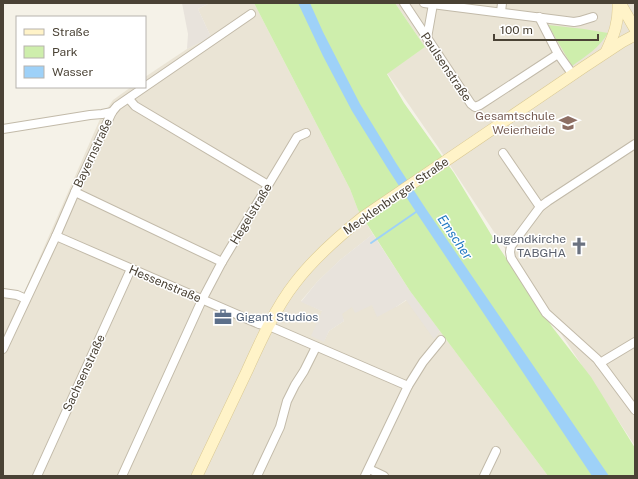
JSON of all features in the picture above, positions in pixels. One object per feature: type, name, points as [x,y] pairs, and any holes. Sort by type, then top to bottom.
[{"type":"street","name":"Paulsenstraße","points":[[404,3],[471,104],[475,107],[558,54]]},
{"type":"street","points":[[424,3],[574,22],[593,17]]},
{"type":"street","points":[[501,12],[502,3]]},
{"type":"street","points":[[620,3],[635,12]]},
{"type":"street","points":[[620,3],[635,29]]},
{"type":"street","points":[[606,52],[616,30],[620,3]]},
{"type":"street","points":[[427,38],[433,4]]},
{"type":"street","name":"Bayernstraße","points":[[146,87],[252,14]]},
{"type":"street","points":[[539,17],[558,54],[572,75]]},
{"type":"street","name":"Mecklenburger Straße","points":[[198,476],[269,326],[286,296],[313,262],[338,237],[363,217],[606,52],[635,35]]},
{"type":"street","name":"Bayernstraße","points":[[3,349],[112,112],[117,106],[145,88]]},
{"type":"street","points":[[129,99],[135,106],[268,185]]},
{"type":"street","points":[[3,129],[112,112]]},
{"type":"street","name":"Hegelstraße","points":[[122,476],[202,300],[222,262],[297,137],[306,133]]},
{"type":"street","points":[[635,144],[540,207],[511,246],[510,252],[511,258],[546,313],[597,359],[635,410]]},
{"type":"street","points":[[504,153],[540,207]]},
{"type":"street","points":[[75,192],[222,262]]},
{"type":"street","name":"Hessenstraße","points":[[56,236],[202,300],[259,324],[269,326],[408,386]]},
{"type":"street","name":"Sachsenstraße","points":[[37,476],[131,269]]},
{"type":"street","points":[[3,293],[17,295],[26,299]]},
{"type":"street","points":[[384,476],[367,472],[408,386],[423,362],[441,340]]},
{"type":"street","points":[[600,364],[635,342]]},
{"type":"street","points":[[258,476],[280,427],[287,401],[316,347]]},
{"type":"street","points":[[484,476],[496,451]]},
{"type":"shaded area","points":[[182,3],[210,3],[198,9],[211,37],[187,49],[188,34]]},
{"type":"shaded area","points":[[210,3],[254,3],[350,189],[358,210],[373,234],[340,260],[317,282],[301,301],[322,311],[324,341],[329,331],[344,321],[341,314],[352,306],[372,305],[396,307],[407,300],[434,338],[440,331],[548,476],[3,476],[3,289],[24,293],[100,119],[113,100],[130,88],[146,88],[146,76],[187,49],[211,37],[198,9]]},
{"type":"shaded area","points":[[395,3],[635,3],[635,446],[438,147],[387,73],[425,47]]},
{"type":"shaded area","points":[[373,234],[410,291],[440,331],[434,339],[406,300],[377,317],[372,305],[355,313],[352,307],[342,314],[344,321],[329,331],[324,342],[311,336],[322,311],[301,302],[317,282],[340,260]]},
{"type":"green space","points":[[254,3],[395,3],[425,47],[387,74],[404,103],[454,173],[498,246],[553,328],[591,377],[635,448],[635,476],[548,476],[410,291],[358,210],[350,189]]},
{"type":"green space","points":[[548,25],[608,33],[596,47],[572,66]]},
{"type":"water","points":[[298,3],[310,3],[323,32],[360,104],[396,163],[609,476],[592,476],[416,212],[352,111],[323,56]]},
{"type":"waterway","points":[[371,243],[416,212]]},
{"type":"place","name":"Gesamtschule Weierheide","points":[[568,123]]},
{"type":"place","name":"Jugendkirche TABGHA","points":[[579,246]]},
{"type":"place","name":"Gigant Studios","points":[[223,317]]},
{"type":"water label","name":"Emscher","points":[[455,237]]}]
